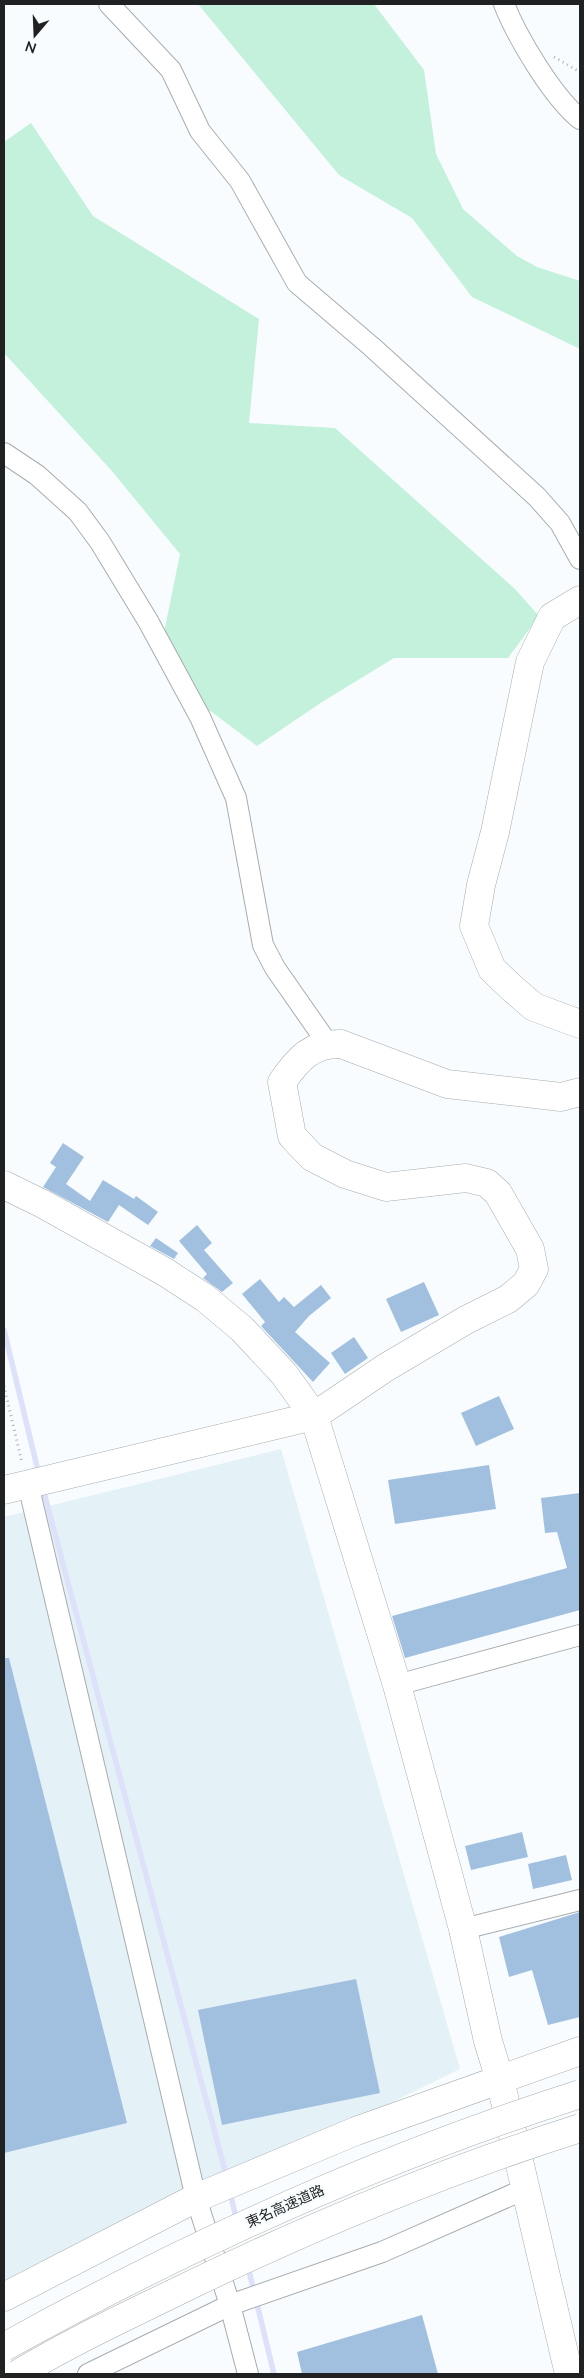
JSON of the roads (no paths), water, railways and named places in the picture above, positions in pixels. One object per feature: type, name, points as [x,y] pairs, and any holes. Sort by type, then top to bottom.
[{"type":"main road","points":[[580,600],[552,617],[530,662],[495,832],[481,885],[474,926],[492,969],[513,989],[534,1007],[580,1024]]},
{"type":"main road","points":[[28,1484],[314,1416],[385,1368],[466,1320],[508,1299],[526,1284],[534,1269],[530,1249],[498,1193],[487,1183],[466,1178],[386,1187],[345,1174],[312,1157],[292,1136],[282,1082],[302,1056],[328,1044],[341,1044],[447,1084],[561,1097],[580,1092]]},
{"type":"main road","points":[[4,1185],[104,1238],[204,1298],[242,1329],[284,1374],[314,1416],[397,1685],[463,1929],[488,2041],[500,2080],[569,2374]]},
{"type":"main road","points":[[4,2297],[218,2189],[356,2131],[580,2052]]},
{"type":"main road","name":"東名高速道路","points":[[4,2347],[100,2294],[294,2201],[451,2138],[580,2094]]},
{"type":"main road","points":[[18,2374],[127,2316],[324,2224],[444,2174],[580,2128]]},
{"type":"street","points":[[109,4],[171,70],[200,131],[240,181],[297,283],[372,347],[537,497],[560,523],[580,559]]},
{"type":"street","points":[[504,4],[532,56],[561,99],[580,119]]},
{"type":"street","points":[[4,453],[37,475],[78,512],[100,542],[148,620],[200,717],[236,798],[264,945],[275,968],[328,1044]]},
{"type":"street","points":[[28,1484],[218,2189],[248,2374]]},
{"type":"street","points":[[397,1685],[580,1635]]},
{"type":"street","points":[[463,1929],[580,1900]]},
{"type":"street","points":[[88,2374],[237,2302],[382,2252],[525,2189]]},
{"type":"waterway","points":[[4,1330],[39,1475]]},
{"type":"waterway","points":[[43,1489],[227,2178]]},
{"type":"waterway","points":[[230,2192],[237,2222]]},
{"type":"waterway","points":[[248,2267],[274,2374]]}]
